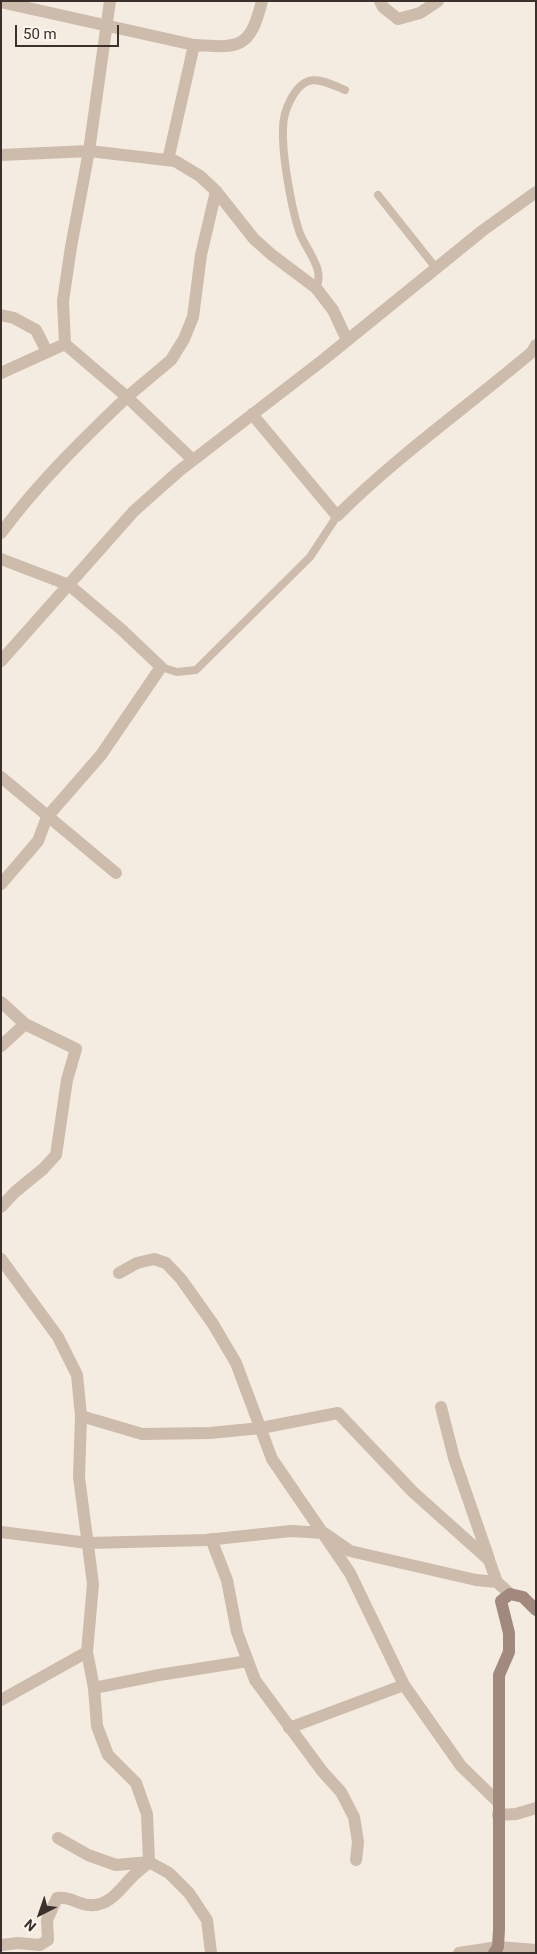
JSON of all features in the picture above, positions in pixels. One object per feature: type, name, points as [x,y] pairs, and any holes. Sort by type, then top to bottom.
[{"type":"street","points":[[110,1],[89,151],[63,301],[65,344],[127,397],[193,460]]},
{"type":"street","points":[[1,2],[194,46],[225,47],[236,45],[247,39],[262,1]]},
{"type":"street","points":[[380,1],[383,7],[398,19],[420,14],[438,1]]},
{"type":"street","points":[[168,160],[194,46]]},
{"type":"street","points":[[1,155],[89,151],[175,161],[200,176],[216,191],[254,239],[316,288],[333,310],[347,340]]},
{"type":"street","points":[[1,533],[22,505],[82,440],[127,397],[171,360],[184,339],[193,317],[201,255],[216,191]]},
{"type":"street","points":[[1,661],[134,512],[193,460],[347,340],[482,231],[536,192]]},
{"type":"street","points":[[1,314],[14,318],[36,330],[48,352]]},
{"type":"street","points":[[1,373],[65,344]]},
{"type":"street","points":[[252,414],[337,516],[362,491],[437,428],[500,380],[532,352],[536,346]]},
{"type":"street","points":[[1,559],[69,585],[122,630],[160,667],[101,755],[47,817],[38,841],[1,884]]},
{"type":"street","points":[[1,777],[116,873]]},
{"type":"street","points":[[1,1002],[24,1024],[76,1049],[68,1080],[56,1155],[1,1207]]},
{"type":"street","points":[[1,1046],[24,1024]]},
{"type":"street","points":[[119,1273],[137,1263],[154,1258],[166,1263],[181,1279],[213,1324],[236,1363],[272,1459],[350,1573],[404,1685],[461,1766],[498,1809],[516,1814],[536,1808]]},
{"type":"street","points":[[1,1259],[62,1344],[77,1375],[81,1416],[79,1478],[92,1584],[87,1652],[94,1688],[97,1726],[108,1755],[136,1783],[147,1814],[149,1862]]},
{"type":"street","points":[[440,1407],[454,1458],[497,1582],[510,1594],[523,1597],[536,1610]]},
{"type":"street","points":[[81,1416],[142,1434],[210,1433],[261,1428],[338,1413],[413,1492],[489,1560]]},
{"type":"street","points":[[1,1532],[88,1543],[211,1539],[291,1531],[324,1533],[350,1551],[476,1580],[497,1582]]},
{"type":"street","points":[[211,1539],[228,1580],[238,1632],[255,1680],[322,1771],[341,1792],[354,1817],[358,1842],[356,1860]]},
{"type":"street","points":[[496,1950],[499,1674],[509,1652],[508,1633],[500,1601],[510,1594]]},
{"type":"street","points":[[1,1700],[87,1652]]},
{"type":"street","points":[[94,1688],[159,1675],[248,1661]]},
{"type":"street","points":[[289,1728],[404,1685]]},
{"type":"street","points":[[58,1838],[88,1855],[116,1865],[149,1862],[169,1873],[189,1893],[207,1920],[211,1953]]},
{"type":"street","points":[[1,1945],[18,1943],[40,1945],[48,1940],[47,1920],[57,1898],[65,1897],[87,1905],[98,1905],[113,1897],[149,1862]]},
{"type":"street","points":[[459,1953],[496,1950],[536,1950]]},
{"type":"lane","points":[[316,288],[319,282],[318,272],[300,232],[289,185],[282,127],[290,101],[304,82],[319,79],[345,90]]},
{"type":"lane","points":[[378,195],[436,268]]},
{"type":"lane","points":[[160,667],[177,672],[196,670],[310,557],[337,516]]}]
